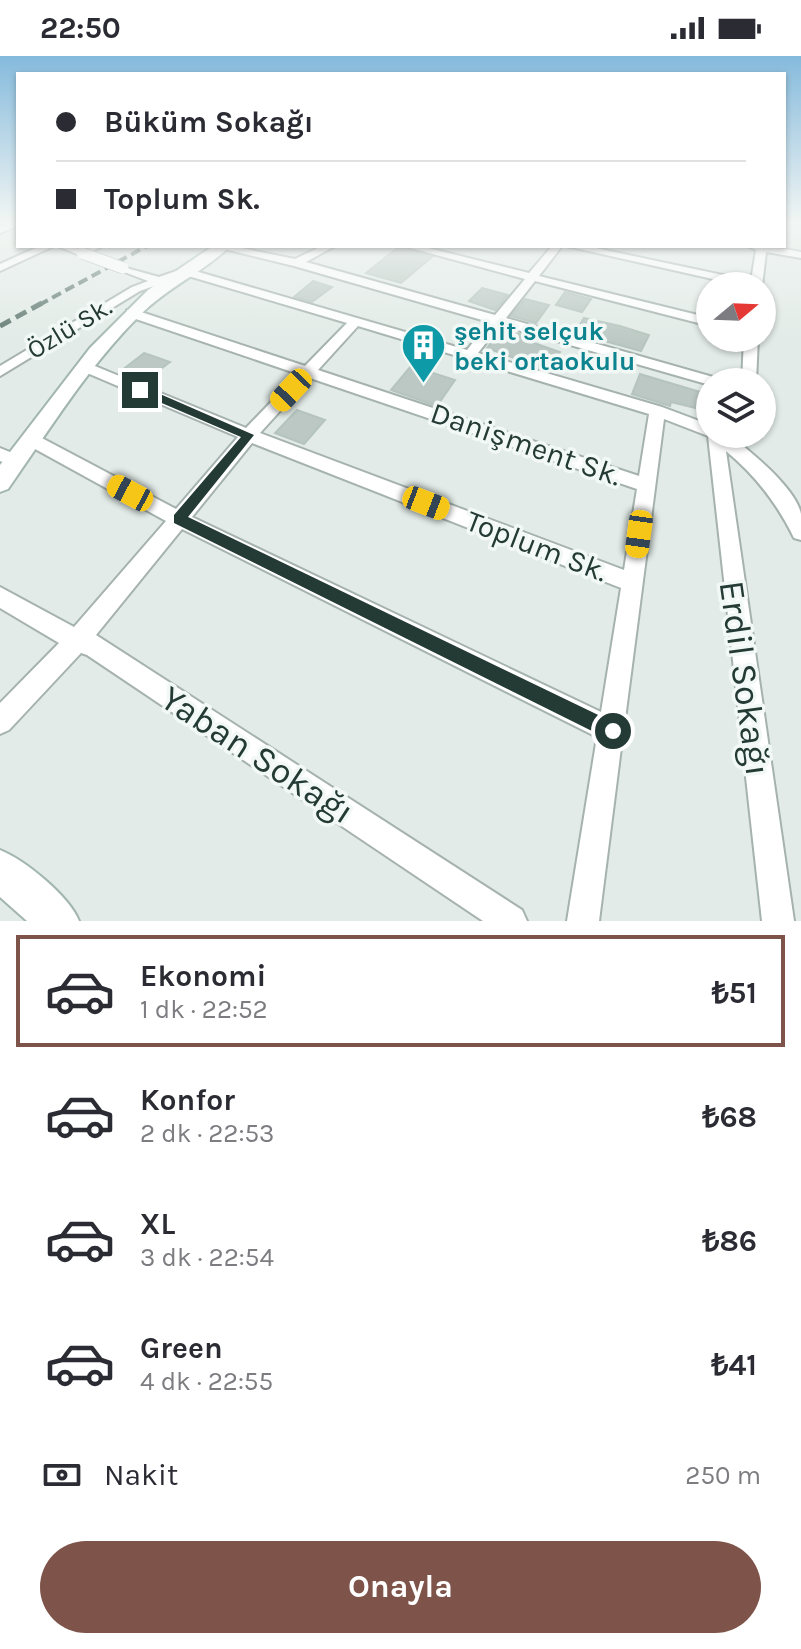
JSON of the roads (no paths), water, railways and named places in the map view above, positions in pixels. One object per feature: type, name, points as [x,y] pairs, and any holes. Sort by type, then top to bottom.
[{"type":"street","points":[[108,262],[158,280]]},
{"type":"street","points":[[0,483],[8,458],[32,440],[85,367],[131,313],[159,288],[198,262]]},
{"type":"street","points":[[473,262],[696,318]]},
{"type":"street","points":[[469,356],[544,262]]},
{"type":"street","points":[[647,262],[696,273]]},
{"type":"street","points":[[296,263],[696,377]]},
{"type":"street","points":[[185,271],[657,411],[696,426]]},
{"type":"street","name":"Özlü Sk.","points":[[0,372],[124,296],[185,271]]},
{"type":"street","name":"Danişment Sk.","points":[[131,313],[646,485]]},
{"type":"street","points":[[0,721],[77,641],[249,435],[356,321]]},
{"type":"street","name":"Toplum Sk.","points":[[85,367],[249,435],[632,583]]},
{"type":"street","points":[[583,921],[613,731],[657,411]]},
{"type":"street","points":[[32,440],[179,519],[613,731]]},
{"type":"street","name":"Erdil Sokağı","points":[[719,448],[778,921]]},
{"type":"street","points":[[733,448],[766,477],[785,500],[801,532]]},
{"type":"street","name":"Yaban Sokağı","points":[[0,597],[77,641],[92,645],[511,921]]},
{"type":"street","points":[[0,870],[58,921]]},
{"type":"railway","points":[[39,305],[117,262]]},
{"type":"railway","points":[[0,326],[42,303]]},
{"type":"place","name":"şehit selçuk beki ortaokulu","points":[[423,385]]}]
